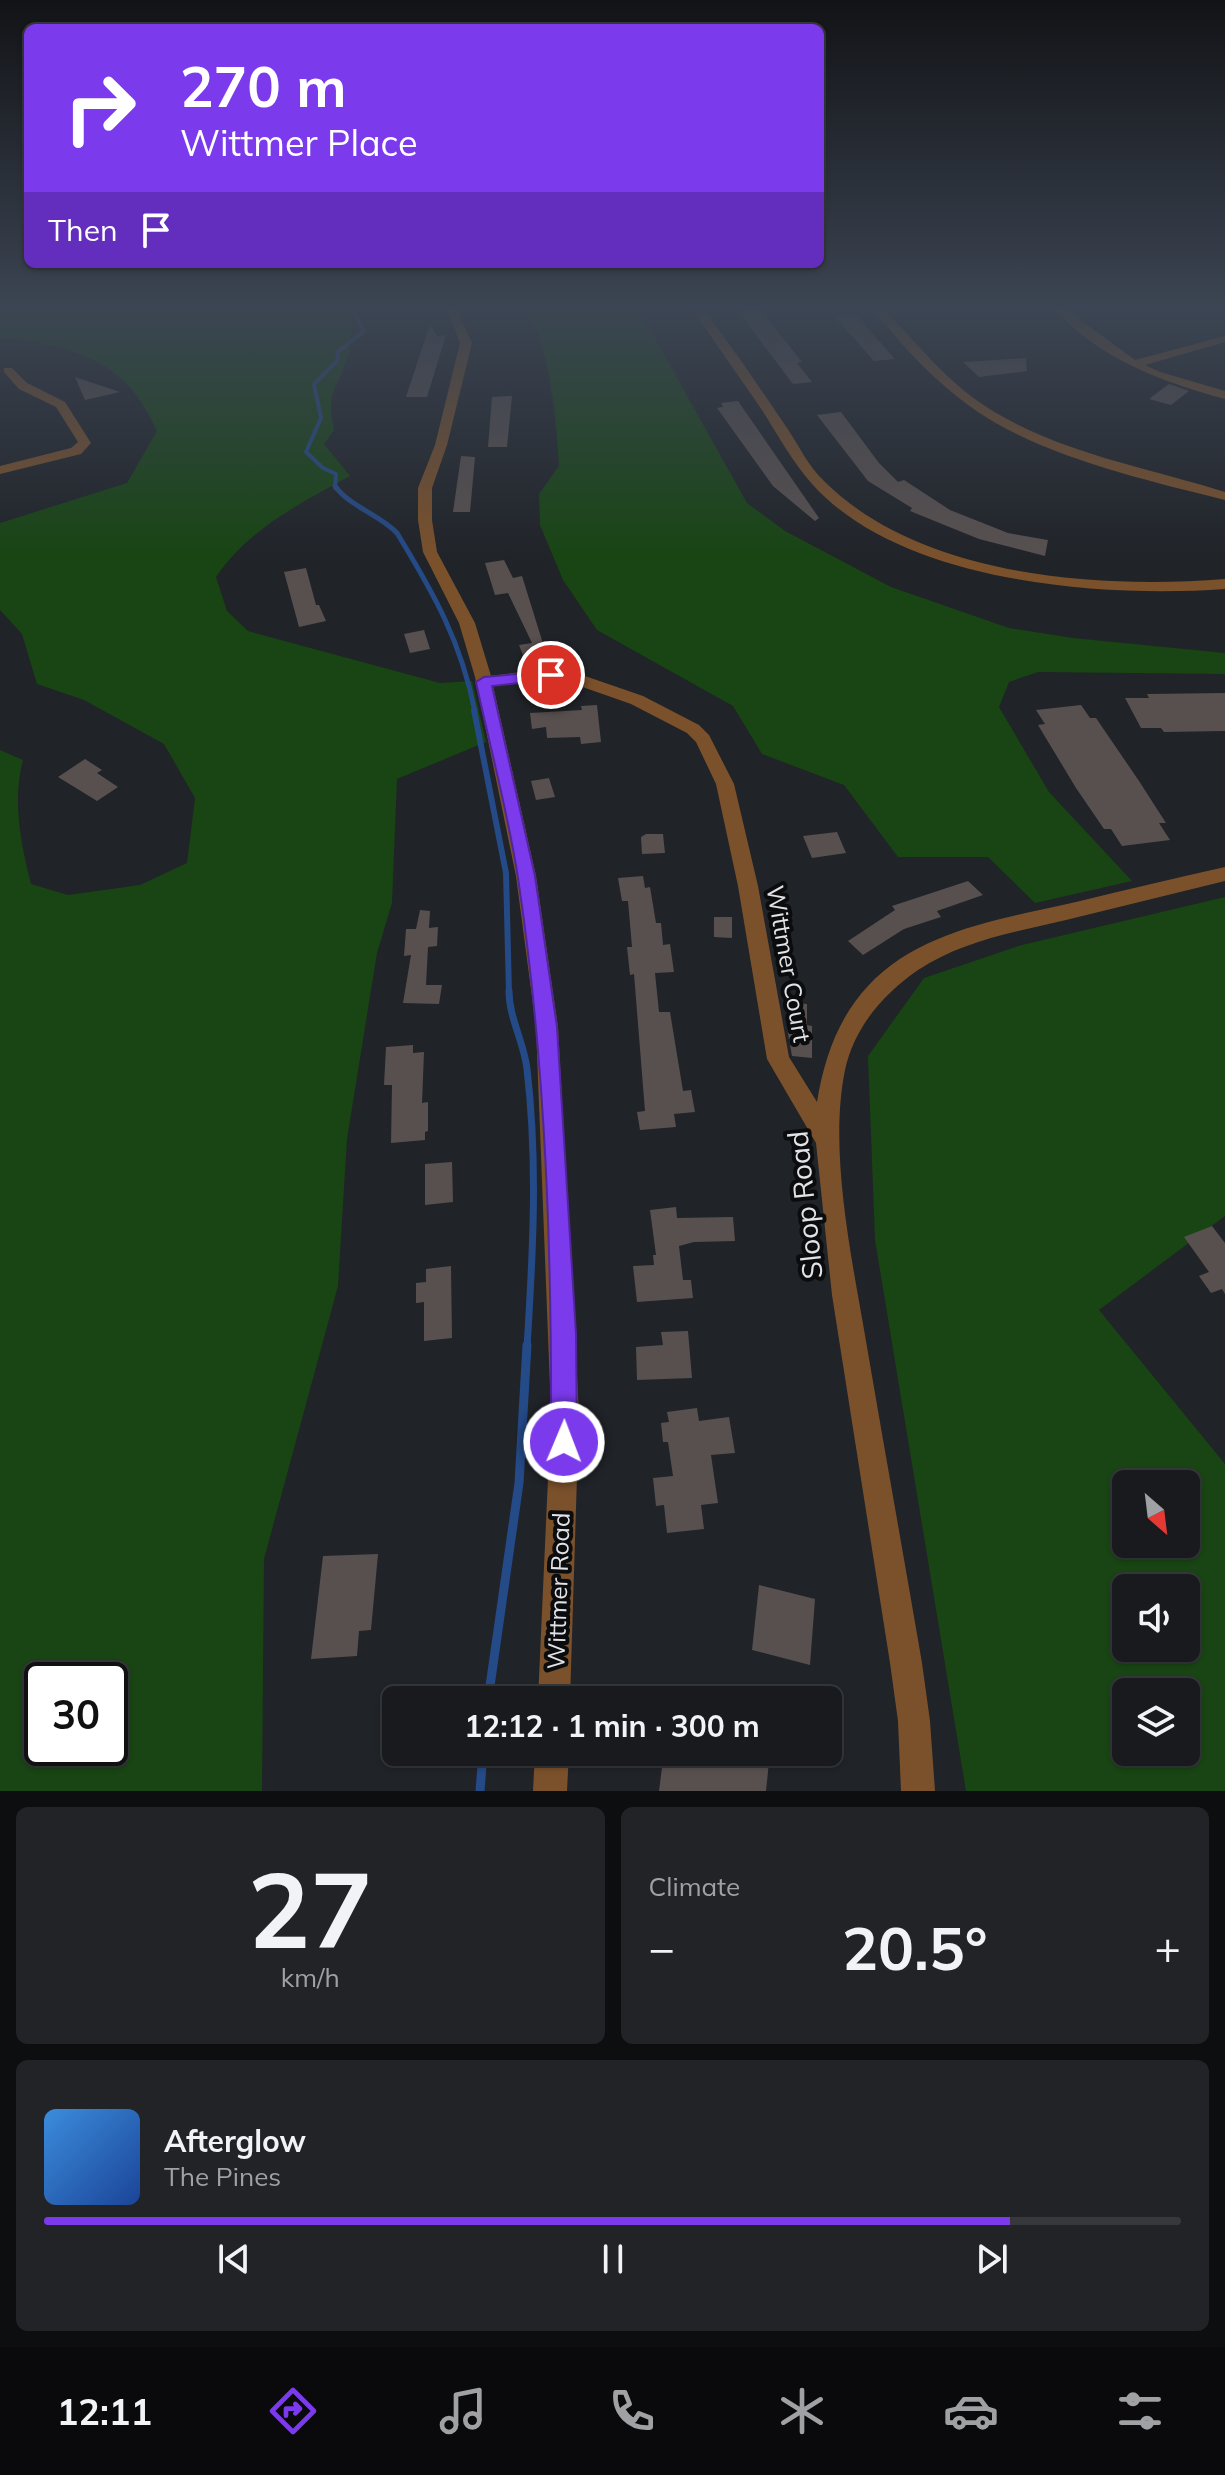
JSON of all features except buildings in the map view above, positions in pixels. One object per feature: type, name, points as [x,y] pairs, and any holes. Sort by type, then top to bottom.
[{"type":"street","points":[[0,470],[76,451],[85,443],[61,405],[38,394]]},
{"type":"street","name":"Wittmer Road","points":[[454,394],[441,445],[425,488],[425,530],[430,552],[467,623],[484,682],[526,876],[547,1027],[565,1412],[555,1686]]},
{"type":"street","points":[[758,394],[811,476],[840,503],[884,531],[965,561],[1041,579],[1138,588],[1225,584]]},
{"type":"street","points":[[962,394],[1000,420],[1082,456],[1225,496]]},
{"type":"street","name":"Wittmer Court","points":[[484,682],[528,676],[576,679],[620,692],[693,729],[703,739],[720,767],[730,805],[733,832],[748,886],[778,1059],[828,1142]]},
{"type":"street","name":"Sloop Road","points":[[918,1791],[908,1678],[845,1295],[828,1142],[826,1115],[829,1091],[841,1047],[862,1008],[893,975],[930,953],[970,937],[1225,874]]},
{"type":"street","points":[[550,1791],[551,1766]]},
{"type":"green space","points":[[135,394],[333,394],[334,430],[324,444],[350,476],[277,519],[229,560],[216,577],[227,611],[248,631],[440,683],[472,681],[486,742],[397,779],[392,903],[377,953],[347,1139],[338,1286],[264,1559],[262,1791],[0,1791],[0,750],[23,760],[18,807],[31,884],[68,895],[140,885],[187,863],[195,798],[164,744],[84,700],[37,684],[22,634],[0,610],[0,523],[127,483],[157,431]]},
{"type":"green space","points":[[552,394],[686,394],[747,503],[785,531],[891,587],[1009,628],[1073,638],[1225,653],[1225,674],[1038,672],[1009,682],[999,707],[1049,792],[1132,881],[1035,903],[988,857],[898,857],[844,785],[762,754],[733,706],[597,630],[563,580],[540,525],[539,494],[559,466]]},
{"type":"green space","points":[[1225,897],[1225,1216],[1099,1310],[1225,1464],[1225,1791],[966,1791],[875,1240],[868,1056],[924,978],[1022,945]]},
{"type":"waterway","points":[[316,394],[321,418],[306,452],[323,468],[336,474],[335,486]]},
{"type":"waterway","points":[[335,486],[348,500],[397,533],[445,619],[462,663],[475,712]]},
{"type":"waterway","points":[[474,710],[506,873],[509,993]]},
{"type":"waterway","points":[[509,991],[511,1011],[527,1069],[532,1139],[533,1242],[527,1347]]},
{"type":"waterway","points":[[490,1686],[519,1483],[527,1345]]},
{"type":"waterway","points":[[480,1791],[482,1766]]},
{"type":"route","points":[[551,675],[484,682],[526,876],[547,1027],[564,1334],[564,1442]]}]
